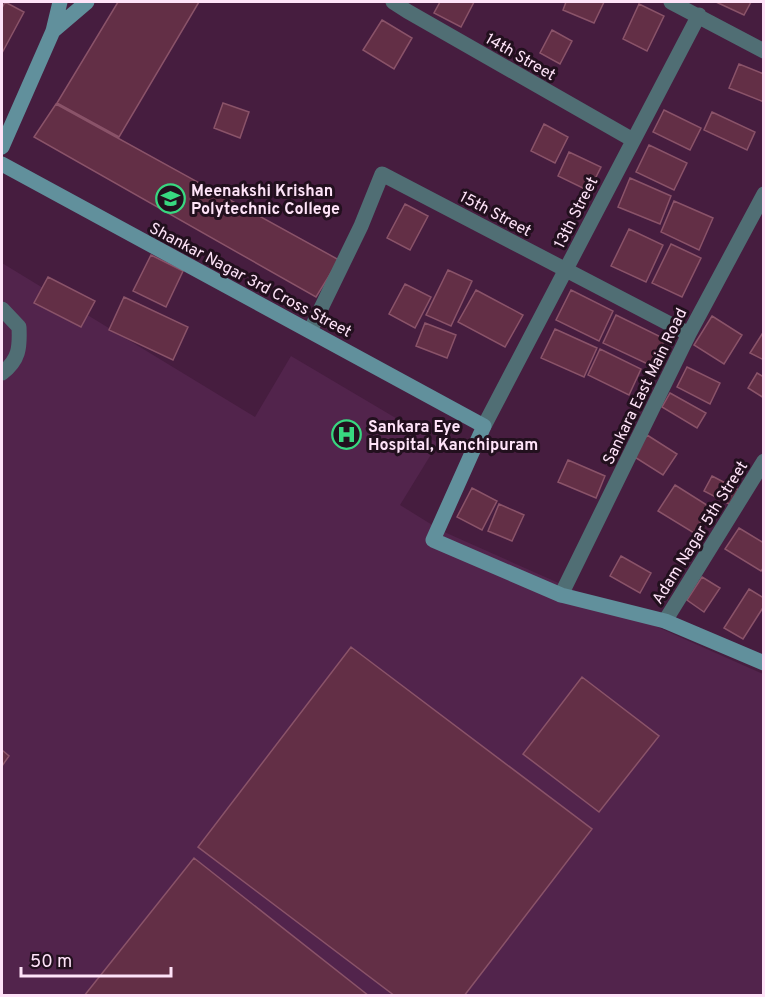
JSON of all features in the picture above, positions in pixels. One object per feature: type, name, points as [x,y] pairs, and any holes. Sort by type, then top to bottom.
[{"type":"street","points":[[2,147],[53,31],[60,2]]},
{"type":"street","points":[[53,31],[87,2]]},
{"type":"street","name":"14th Street","points":[[393,2],[633,140]]},
{"type":"street","points":[[671,2],[764,51]]},
{"type":"street","name":"13th Street","points":[[484,426],[699,15]]},
{"type":"street","name":"Shankar Nagar 3rd Cross Street","points":[[2,164],[484,426]]},
{"type":"street","name":"15th Street","points":[[310,331],[361,226],[382,174],[689,334]]},
{"type":"street","name":"Sankara East Main Road","points":[[561,595],[689,334],[764,194]]},
{"type":"street","points":[[2,309],[19,327],[20,347],[12,365],[2,374]]},
{"type":"street","points":[[484,426],[433,540],[561,595],[665,621],[764,663]]},
{"type":"street","name":"Adam Nagar 5th Street","points":[[665,621],[764,461]]},
{"type":"shaded area","points":[[2,263],[255,417],[291,356],[438,443],[400,505],[442,531],[763,674],[763,995],[2,995]]},
{"type":"building","points":[[5,2],[24,12],[2,53],[2,8]]},
{"type":"building","points":[[118,2],[199,2],[119,137],[57,103]]},
{"type":"building","points":[[440,2],[474,2],[461,27],[434,13]]},
{"type":"building","points":[[566,2],[604,2],[594,23],[563,10]]},
{"type":"building","points":[[716,2],[751,2],[744,15]]},
{"type":"building","points":[[639,4],[664,16],[647,51],[623,39]]},
{"type":"building","points":[[382,20],[412,38],[394,69],[363,50]]},
{"type":"building","points":[[552,30],[572,41],[560,64],[540,53]]},
{"type":"building","points":[[739,64],[764,74],[764,102],[729,88]]},
{"type":"building","points":[[223,103],[249,112],[240,138],[214,128]]},
{"type":"building","points":[[56,104],[339,260],[316,297],[34,137]]},
{"type":"building","points":[[664,110],[701,128],[690,150],[653,132]]},
{"type":"building","points":[[712,112],[755,132],[747,150],[704,130]]},
{"type":"building","points":[[544,124],[568,137],[555,163],[531,151]]},
{"type":"building","points":[[649,145],[687,163],[674,190],[636,172]]},
{"type":"building","points":[[569,152],[601,167],[589,191],[558,176]]},
{"type":"building","points":[[630,178],[671,196],[660,224],[618,207]]},
{"type":"building","points":[[674,201],[713,218],[699,250],[661,232]]},
{"type":"building","points":[[405,204],[428,216],[410,250],[387,238]]},
{"type":"building","points":[[629,229],[663,245],[646,282],[611,266]]},
{"type":"building","points":[[671,244],[701,258],[682,297],[652,283]]},
{"type":"building","points":[[151,255],[183,271],[166,307],[133,291]]},
{"type":"building","points":[[448,270],[472,281],[451,326],[426,315]]},
{"type":"building","points":[[48,277],[95,301],[81,327],[34,303]]},
{"type":"building","points":[[405,284],[431,297],[415,328],[389,314]]},
{"type":"building","points":[[476,290],[523,315],[505,347],[458,322]]},
{"type":"building","points":[[571,290],[613,311],[599,341],[556,320]]},
{"type":"building","points":[[124,297],[188,327],[173,360],[109,330]]},
{"type":"building","points":[[616,315],[665,339],[652,366],[603,343]]},
{"type":"building","points":[[712,316],[742,335],[724,364],[694,345]]},
{"type":"building","points":[[425,323],[456,335],[447,358],[416,346]]},
{"type":"building","points":[[555,329],[597,348],[584,377],[541,358]]},
{"type":"building","points":[[764,331],[764,360],[750,353]]},
{"type":"building","points":[[600,349],[641,369],[629,395],[588,375]]},
{"type":"building","points":[[687,367],[720,383],[710,404],[677,387]]},
{"type":"building","points":[[757,373],[764,377],[764,398],[748,388]]},
{"type":"building","points":[[670,393],[706,413],[697,428],[662,407]]},
{"type":"building","points":[[647,435],[677,454],[663,475],[633,456]]},
{"type":"building","points":[[568,460],[605,476],[596,498],[558,482]]},
{"type":"building","points":[[712,476],[741,491],[733,506],[704,491]]},
{"type":"building","points":[[675,485],[710,507],[694,533],[658,511]]},
{"type":"building","points":[[472,488],[497,501],[482,530],[457,517]]},
{"type":"building","points":[[499,504],[524,515],[512,541],[488,531]]},
{"type":"building","points":[[739,528],[764,543],[764,567],[761,571],[725,549]]},
{"type":"building","points":[[621,556],[651,573],[640,593],[610,576]]},
{"type":"building","points":[[702,577],[720,588],[704,612],[687,600]]},
{"type":"building","points":[[749,589],[764,598],[764,606],[743,639],[724,628]]},
{"type":"building","points":[[351,647],[592,829],[464,996],[395,996],[198,847]]},
{"type":"building","points":[[582,677],[659,736],[599,812],[523,754]]},
{"type":"building","points":[[2,750],[9,756],[2,766]]},
{"type":"building","points":[[194,858],[369,996],[84,996]]},
{"type":"place","name":"Meenakshi Krishan Polytechnic College","points":[[170,199]]},
{"type":"place","name":"Sankara Eye Hospital, Kanchipuram","points":[[347,435]]}]
